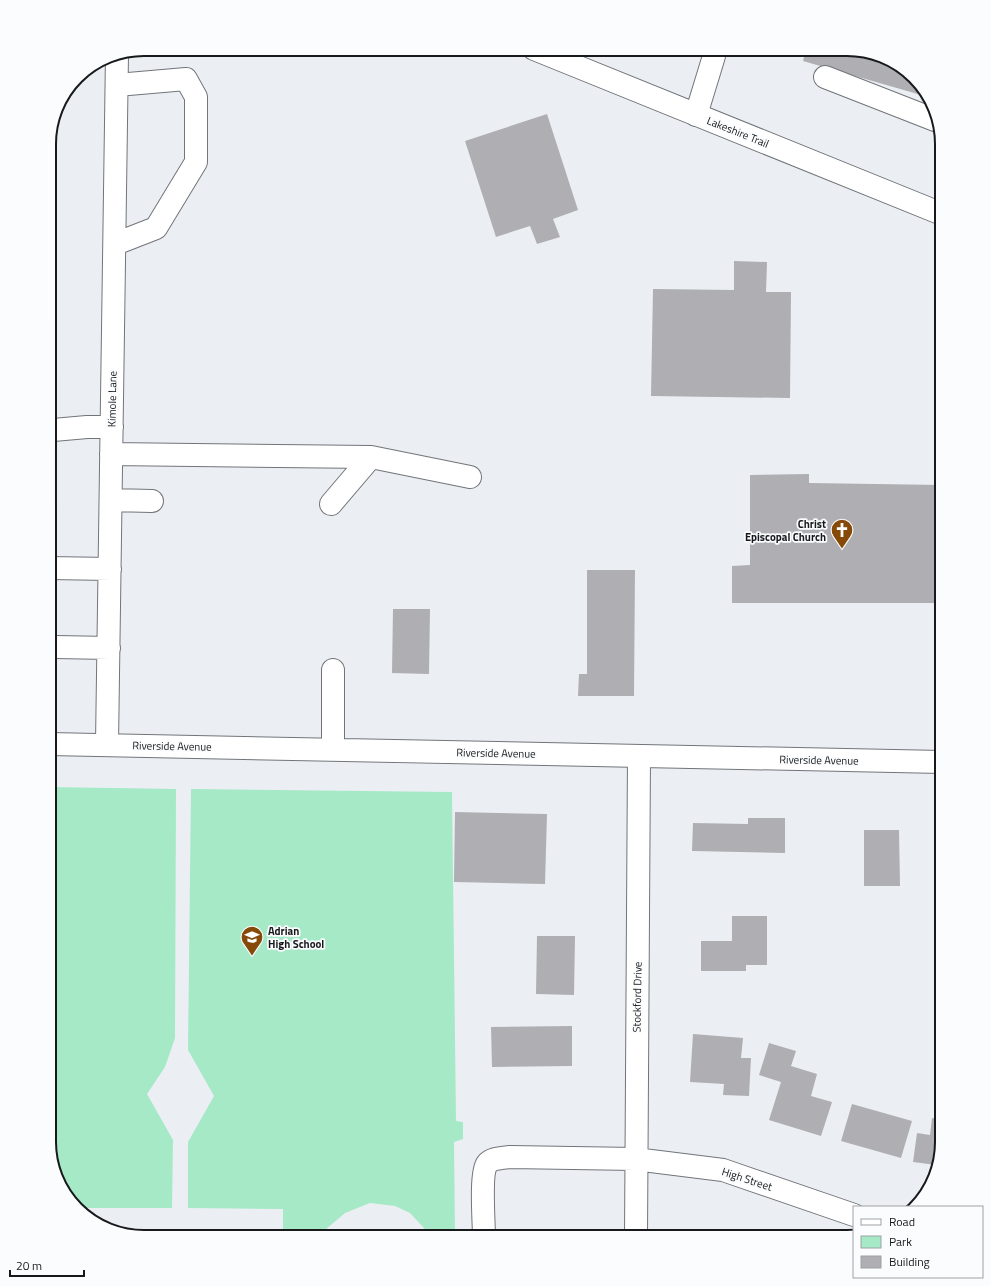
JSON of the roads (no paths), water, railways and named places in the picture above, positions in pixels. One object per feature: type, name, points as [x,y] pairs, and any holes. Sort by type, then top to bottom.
[{"type":"street","name":"Lakeshire Trail","points":[[551,56],[935,211]]},
{"type":"street","points":[[696,115],[714,56]]},
{"type":"street","name":"Kimole Lane","points":[[107,744],[117,61]]},
{"type":"street","points":[[825,77],[931,118]]},
{"type":"street","points":[[115,244],[156,228],[196,162],[197,124],[196,97],[186,79],[117,85]]},
{"type":"street","points":[[56,430],[112,427]]},
{"type":"street","points":[[111,454],[371,457],[470,477]]},
{"type":"street","points":[[331,504],[371,457]]},
{"type":"street","points":[[111,500],[152,501]]},
{"type":"street","points":[[56,568],[110,569]]},
{"type":"street","points":[[56,647],[109,648]]},
{"type":"street","points":[[332,670],[333,749]]},
{"type":"street","name":"Riverside Avenue","points":[[56,744],[935,762]]},
{"type":"street","name":"Stockford Drive","points":[[636,1230],[635,1159],[639,756]]},
{"type":"street","name":"High Street","points":[[484,1230],[484,1173],[487,1163],[495,1159],[510,1157],[635,1159],[723,1170],[853,1215]]},
{"type":"place","name":"Christ Episcopal Church","points":[[842,550]]},
{"type":"place","name":"Adrian High School","points":[[252,956]]}]
